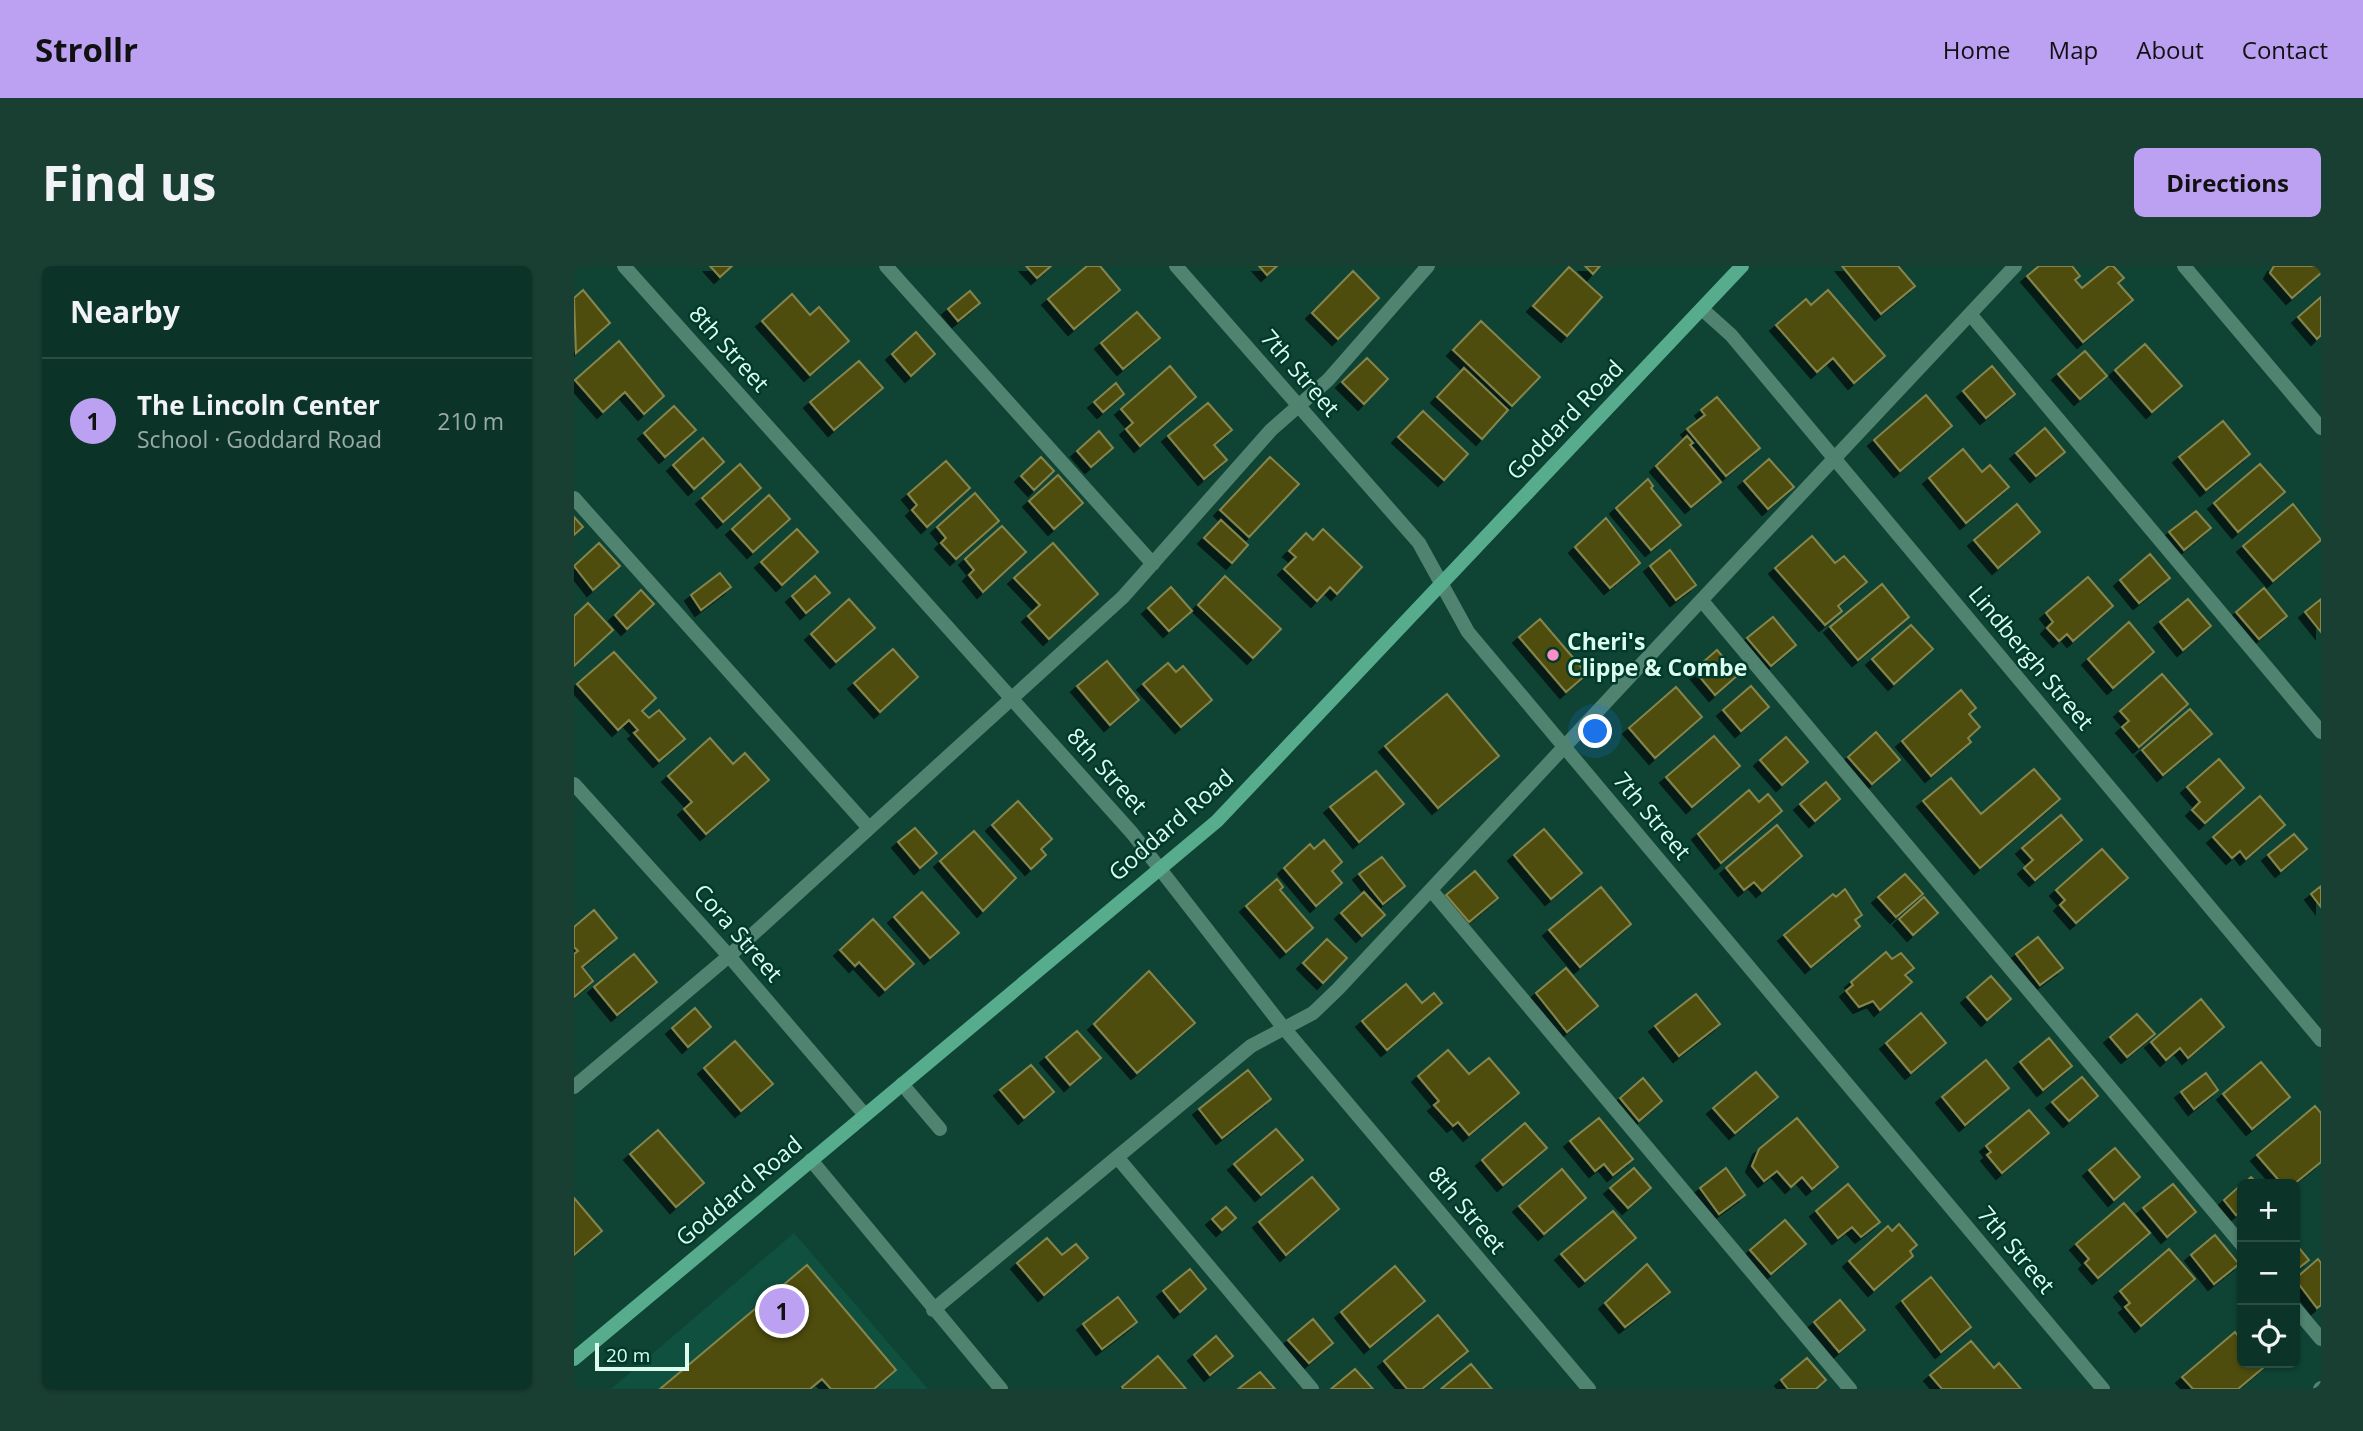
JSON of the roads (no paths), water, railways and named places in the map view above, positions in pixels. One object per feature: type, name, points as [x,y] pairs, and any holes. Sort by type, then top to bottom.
[{"type":"street","name":"8th Street","points":[[624,266],[1119,818],[1283,1027],[1589,1389]]},
{"type":"street","points":[[886,266],[1153,564]]},
{"type":"street","name":"7th Street","points":[[1176,266],[1419,543],[1468,632],[2103,1389]]},
{"type":"street","points":[[574,1087],[729,956],[1124,597],[1271,430],[1328,380],[1428,266]]},
{"type":"street","points":[[933,1310],[1251,1045],[1313,1013],[1544,772],[1563,745],[1703,602],[2015,266]]},
{"type":"street","points":[[2184,266],[2321,428]]},
{"type":"street","name":"Goddard Road","points":[[574,1359],[1217,821],[1702,309],[1736,268]]},
{"type":"street","name":"Lindbergh Street","points":[[1702,309],[1731,335],[2321,1040]]},
{"type":"street","points":[[1970,314],[2321,732]]},
{"type":"street","points":[[574,498],[869,828]]},
{"type":"street","points":[[1703,602],[2239,1242]]},
{"type":"street","name":"Cora Street","points":[[574,784],[729,956],[864,1115]]},
{"type":"street","points":[[1431,890],[1850,1389]]},
{"type":"street","points":[[902,1084],[940,1129]]},
{"type":"street","points":[[1117,1157],[1312,1389]]},
{"type":"street","points":[[811,1160],[1000,1389]]},
{"type":"street","points":[[2300,1314],[2321,1339]]},
{"type":"place","name":"Cheri's Clippe & Combe","points":[[1553,655]]},
{"type":"place","name":"The Lincoln Center","points":[[782,1311]]}]
